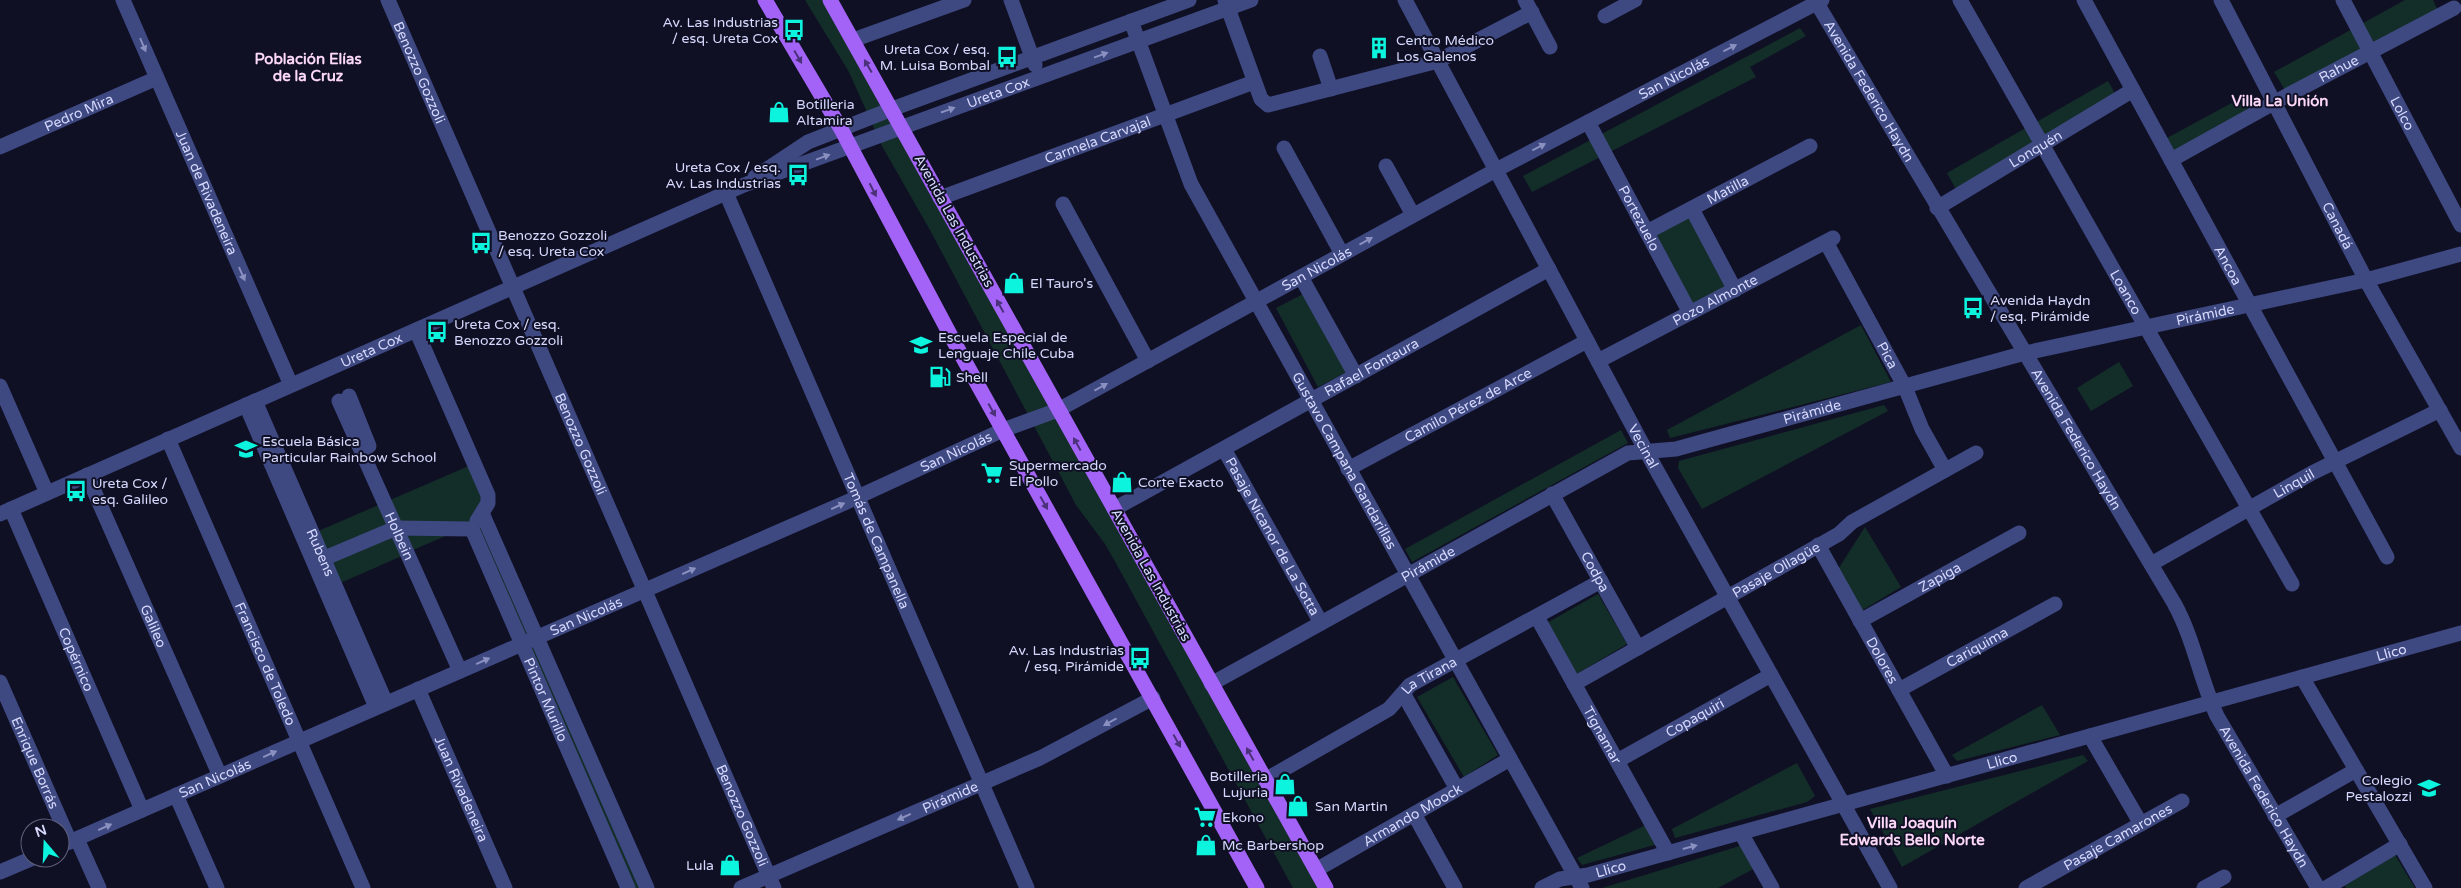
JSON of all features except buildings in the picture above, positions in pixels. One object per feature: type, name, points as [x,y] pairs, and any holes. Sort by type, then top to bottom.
[{"type":"main road","points":[[765,0],[841,129],[1003,430],[1258,888]]},
{"type":"main road","name":"Avenida Las Industrias","points":[[830,0],[1326,888]]},
{"type":"street","name":"Juan de Rivadeneira","points":[[123,0],[291,385]]},
{"type":"street","name":"Benozzo Gozzoli","points":[[388,0],[771,882]]},
{"type":"street","points":[[853,40],[964,0]]},
{"type":"street","points":[[1011,0],[1040,78]]},
{"type":"street","name":"Ureta Cox","points":[[744,185],[793,150],[841,129],[1189,0]]},
{"type":"street","name":"Ureta Cox","points":[[6,512],[744,185],[1138,42],[1226,4],[1251,0]]},
{"type":"street","name":"Vecinal","points":[[1405,0],[1646,451],[1890,888]]},
{"type":"street","points":[[1605,16],[1635,0]]},
{"type":"street","name":"Loanco","points":[[1960,0],[2292,584]]},
{"type":"street","name":"Ancoa","points":[[2084,0],[2387,557]]},
{"type":"street","name":"Canadá","points":[[2221,0],[2366,280],[2459,441]]},
{"type":"street","name":"Lolco","points":[[2343,0],[2460,220]]},
{"type":"street","name":"San Nicolás","points":[[70,841],[858,497],[1003,430],[1058,410],[1496,170],[1818,1]]},
{"type":"street","name":"Avenida Federico Haydn","points":[[1818,1],[1937,208],[2151,564],[2185,624],[2211,702],[2318,888]]},
{"type":"street","points":[[1226,4],[1254,82],[1264,104],[1271,105],[1438,61],[1528,6],[1550,47]]},
{"type":"street","name":"Rahue","points":[[2171,160],[2274,103],[2455,9]]},
{"type":"street","name":"Gustavo Campana Gandarillas","points":[[1131,21],[1187,177],[1579,882]]},
{"type":"street","points":[[1320,56],[1331,89]]},
{"type":"street","name":"Pedro Mira","points":[[0,147],[157,78]]},
{"type":"street","name":"Carmela Carvajal","points":[[940,198],[1254,82]]},
{"type":"street","name":"Lonquén","points":[[1937,208],[2133,90]]},
{"type":"street","name":"Portezuelo","points":[[1588,122],[1690,313]]},
{"type":"street","name":"Matilla","points":[[1647,232],[1810,146]]},
{"type":"street","points":[[1284,148],[1342,254]]},
{"type":"street","points":[[1386,166],[1414,215]]},
{"type":"street","name":"Tomás de Campanella","points":[[726,193],[1027,888]]},
{"type":"street","points":[[1064,204],[1148,361]]},
{"type":"street","points":[[1692,208],[1734,290]]},
{"type":"street","name":"Pozo Almonte","points":[[1598,361],[1830,240]]},
{"type":"street","name":"Pica","points":[[1830,240],[1905,386],[1922,429],[1945,470]]},
{"type":"street","name":"Pirámide","points":[[1211,684],[1620,456],[1646,451],[1666,452],[1676,450],[2025,354],[2366,280],[2461,254]]},
{"type":"street","name":"Rafael Fontaura","points":[[1114,509],[1549,269]]},
{"type":"street","points":[[1301,277],[1356,376]]},
{"type":"street","points":[[325,558],[399,528],[472,528],[488,503],[488,495],[416,330]]},
{"type":"street","name":"Camilo Pérez de Arce","points":[[1348,469],[1587,341]]},
{"type":"street","points":[[0,386],[47,493]]},
{"type":"street","name":"Holbein","points":[[344,398],[460,671]]},
{"type":"street","name":"Rubens","points":[[250,403],[325,558],[381,705]]},
{"type":"street","name":"Rubens","points":[[250,403],[381,705]]},
{"type":"street","name":"Linquil","points":[[2151,564],[2334,461],[2440,410]]},
{"type":"street","name":"Francisco de Toledo","points":[[168,440],[363,888]]},
{"type":"street","name":"Pasaje Nicanor de La Sotta","points":[[1224,449],[1321,623]]},
{"type":"street","name":"Pasaje Ollagüe","points":[[1574,684],[1839,534],[1852,522],[1976,453]]},
{"type":"street","name":"Galileo","points":[[88,475],[220,776]]},
{"type":"street","name":"Codpa","points":[[1552,494],[1638,648]]},
{"type":"street","name":"Copérnico","points":[[6,512],[142,810]]},
{"type":"street","name":"Pintor Murillo","points":[[482,513],[647,888]]},
{"type":"street","name":"Pintor Murillo","points":[[472,528],[628,888]]},
{"type":"street","name":"Zapiga","points":[[1860,621],[2019,533]]},
{"type":"street","name":"Dolores","points":[[1818,545],[1947,776]]},
{"type":"street","name":"La Tirana","points":[[1265,780],[1388,709],[1410,686],[1601,581]]},
{"type":"street","name":"Cariquima","points":[[1899,690],[2055,604]]},
{"type":"street","name":"Tignamar","points":[[1537,617],[1668,853]]},
{"type":"street","name":"Llico","points":[[1542,888],[1560,879],[1579,882],[1668,853],[2461,633]]},
{"type":"street","name":"Copaquiri","points":[[1617,761],[1771,675]]},
{"type":"street","points":[[2302,677],[2425,888]]},
{"type":"street","name":"Enrique Borrás","points":[[0,682],[56,818]]},
{"type":"street","name":"Juan Rivadeneira","points":[[418,689],[505,888]]},
{"type":"street","points":[[1403,693],[1457,789]]},
{"type":"street","name":"Pirámide","points":[[741,888],[771,882],[981,783],[1066,746],[1153,698]]},
{"type":"street","name":"Enrique Borrás","points":[[0,704],[50,818]]},
{"type":"street","points":[[2090,736],[2140,824]]},
{"type":"street","name":"Armando Moock","points":[[1316,870],[1510,759]]},
{"type":"street","points":[[2275,816],[2356,770]]},
{"type":"street","points":[[176,795],[217,888]]},
{"type":"street","name":"Pasaje Camarones","points":[[2026,888],[2182,801]]},
{"type":"street","points":[[1414,814],[1455,888]]},
{"type":"street","points":[[1741,833],[1772,888]]},
{"type":"street","points":[[2326,888],[2400,844]]},
{"type":"street","name":"Enrique Borrás","points":[[70,848],[99,888]]},
{"type":"street","points":[[0,872],[20,864]]},
{"type":"street","points":[[2204,888],[2224,877]]},
{"type":"green space","points":[[805,0],[825,0],[1319,888],[1293,888],[1117,565],[1105,544],[1076,505],[930,230],[882,146],[849,72]]},
{"type":"green space","points":[[2405,0],[2433,0],[2438,11],[2285,90],[2274,72]]},
{"type":"green space","points":[[1800,28],[1806,36],[1750,67],[1756,77],[1532,192],[1523,176]]},
{"type":"green space","points":[[2108,81],[2116,95],[1957,191],[1947,173]]},
{"type":"green space","points":[[2250,93],[2258,108],[2175,153],[2167,138]]},
{"type":"green space","points":[[1692,215],[1730,287],[1692,306],[1654,235]]},
{"type":"green space","points":[[1313,289],[1356,367],[1318,387],[1276,308]]},
{"type":"green space","points":[[1861,325],[1891,382],[1670,438],[1667,430]]},
{"type":"green space","points":[[2119,362],[2133,386],[2091,411],[2077,388]]},
{"type":"green space","points":[[1884,405],[1888,411],[1702,509],[1678,468],[1679,461]]},
{"type":"green space","points":[[1621,430],[1628,443],[1412,562],[1405,549]]},
{"type":"green space","points":[[471,465],[485,500],[470,527],[398,524],[327,555],[316,532]]},
{"type":"green space","points":[[480,524],[644,888],[634,888],[476,529]]},
{"type":"green space","points":[[1865,527],[1901,587],[1861,611],[1837,571]]},
{"type":"green space","points":[[404,531],[455,532],[413,550]]},
{"type":"green space","points":[[395,534],[404,555],[338,584],[329,563]]},
{"type":"green space","points":[[1598,594],[1627,644],[1575,675],[1545,624]]},
{"type":"green space","points":[[1453,677],[1498,755],[1464,777],[1417,697]]},
{"type":"green space","points":[[2042,705],[2060,735],[1957,761],[1952,755]]},
{"type":"green space","points":[[2083,755],[2088,761],[1902,867],[1870,809]]},
{"type":"green space","points":[[1797,763],[1815,796],[1807,802],[1675,838],[1672,829]]},
{"type":"green space","points":[[1646,825],[1658,844],[1582,865],[1577,858]]},
{"type":"green space","points":[[1743,845],[1757,867],[1718,888],[1602,888]]},
{"type":"green space","points":[[2394,853],[2415,888],[2346,888],[2343,882]]},
{"type":"place","name":"Av. Las Industrias / esq. Ureta Cox","points":[[794,30]]},
{"type":"place","name":"Centro Médico Los Galenos","points":[[1379,48]]},
{"type":"place","name":"Ureta Cox / esq. M. Luisa Bombal","points":[[1007,57]]},
{"type":"place","name":"Botilleria Altamira","points":[[779,112]]},
{"type":"place","name":"Ureta Cox / esq. Av. Las Industrias","points":[[798,175]]},
{"type":"place","name":"Benozzo Gozzoli / esq. Ureta Cox","points":[[481,243]]},
{"type":"place","name":"El Tauro's","points":[[1014,283]]},
{"type":"place","name":"Avenida Haydn / esq. Pirámide","points":[[1973,308]]},
{"type":"place","name":"Ureta Cox / esq. Benozzo Gozzoli","points":[[437,332]]},
{"type":"place","name":"Escuela Especial de Lenguaje Chile Cuba","points":[[921,345]]},
{"type":"place","name":"Shell","points":[[940,377]]},
{"type":"place","name":"Escuela Básica Particular Rainbow School","points":[[246,449]]},
{"type":"place","name":"Supermercado El Pollo","points":[[992,473]]},
{"type":"place","name":"Corte Exacto","points":[[1122,482]]},
{"type":"place","name":"Ureta Cox / esq. Galileo","points":[[76,491]]},
{"type":"place","name":"Av. Las Industrias / esq. Pirámide","points":[[1140,658]]},
{"type":"place","name":"Botilleria Lujuria","points":[[1285,784]]},
{"type":"place","name":"Colegio Pestalozzi","points":[[2429,788]]},
{"type":"place","name":"San Martin","points":[[1298,806]]},
{"type":"place","name":"Ekono","points":[[1205,817]]},
{"type":"place","name":"Mc Barbershop","points":[[1206,845]]},
{"type":"place","name":"Lula","points":[[730,865]]},
{"type":"district","name":"Población Elías de la Cruz","points":[[308,68]]},
{"type":"district","name":"Villa La Unión","points":[[2280,101]]},
{"type":"district","name":"Villa Joaquín Edwards Bello Norte","points":[[1912,832]]}]
